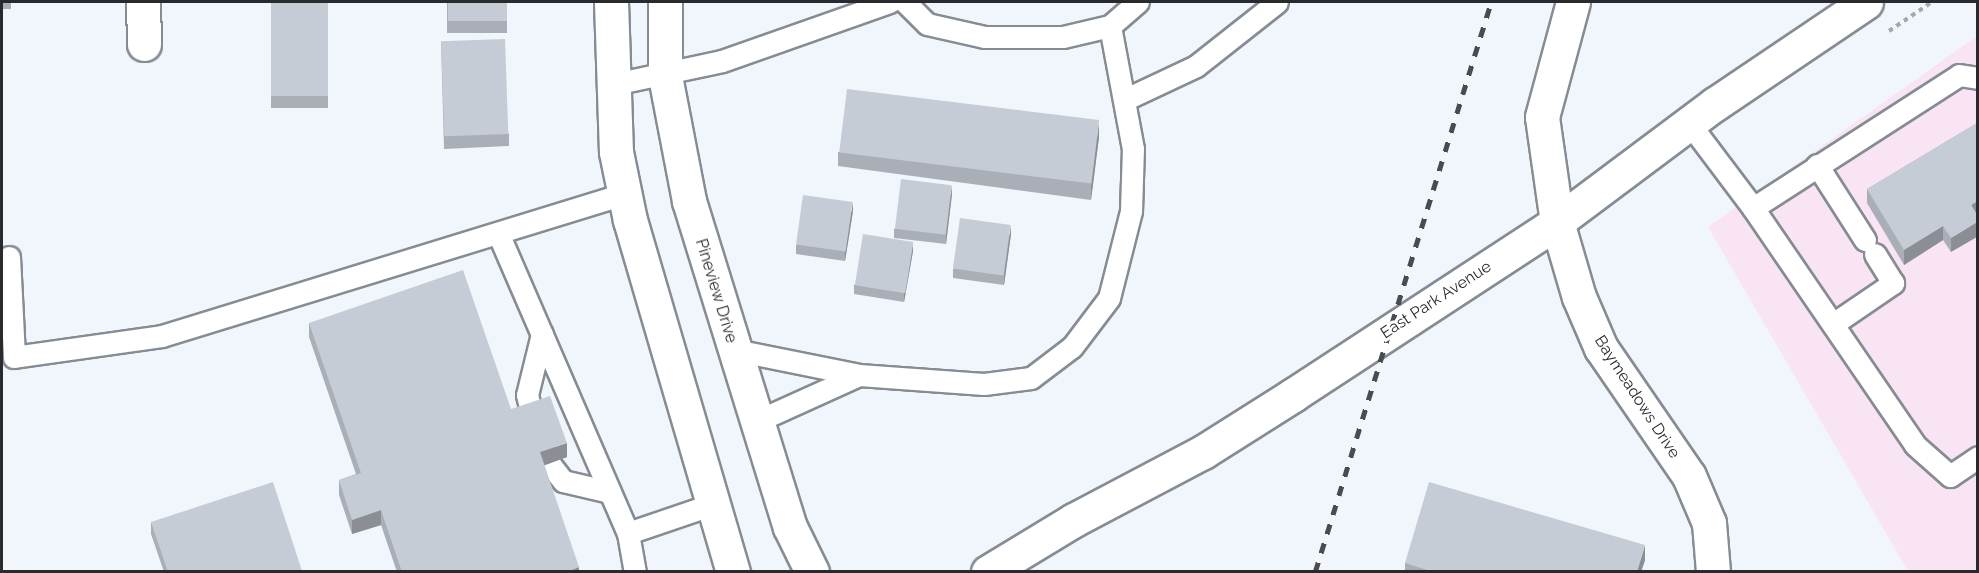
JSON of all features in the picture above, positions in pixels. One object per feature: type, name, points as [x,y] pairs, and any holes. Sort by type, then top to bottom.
[{"type":"street","points":[[143,2],[144,44]]},
{"type":"street","points":[[611,2],[616,152],[624,194],[733,572]]},
{"type":"street","name":"Pineview Drive","points":[[665,2],[665,76],[688,201],[790,527],[812,572]]},
{"type":"street","name":"Baymeadows Drive","points":[[1573,2],[1542,117],[1557,222],[1579,297],[1601,348],[1689,476],[1709,523],[1713,572]]},
{"type":"street","name":"East Park Avenue","points":[[988,572],[1074,520],[1203,452],[1557,222],[1689,123],[1866,2]]},
{"type":"lane","points":[[614,84],[665,76],[819,29],[890,2]]},
{"type":"lane","points":[[905,2],[927,24],[984,37],[1063,37],[1110,26],[1138,2]]},
{"type":"lane","points":[[1126,99],[1196,66],[1277,2]]},
{"type":"lane","points":[[735,350],[859,375],[984,384],[1031,378],[1072,347],[1109,298],[1131,211],[1133,149],[1126,99],[1110,26]]},
{"type":"lane","points":[[1753,208],[1959,75],[1977,78]]},
{"type":"lane","points":[[1689,123],[1753,208],[1915,445],[1950,476],[1977,457]]},
{"type":"lane","points":[[1817,165],[1893,284],[1833,324]]},
{"type":"lane","points":[[9,257],[14,357],[162,336],[624,194]]},
{"type":"lane","points":[[498,233],[628,533],[635,572]]},
{"type":"lane","points":[[532,416],[527,395],[542,334]]},
{"type":"lane","points":[[757,421],[859,375]]},
{"type":"lane","points":[[549,463],[563,481],[610,492]]},
{"type":"lane","points":[[628,533],[713,504]]},
{"type":"shaded area","points":[[1977,36],[1977,571],[1908,571],[1708,227]]},
{"type":"building","points":[[271,2],[328,2],[328,96],[271,96]]},
{"type":"building","points":[[448,2],[507,2],[507,21],[448,21]]},
{"type":"building","points":[[505,39],[508,134],[444,136],[441,41]]},
{"type":"building","points":[[847,89],[1099,120],[1091,183],[839,153]]},
{"type":"building","points":[[1977,123],[1977,201],[1971,205],[1977,215],[1977,222],[1951,238],[1943,226],[1904,250],[1867,189]]},
{"type":"building","points":[[901,179],[952,185],[946,235],[895,229]]},
{"type":"building","points":[[803,195],[853,202],[846,251],[796,245]]},
{"type":"building","points":[[960,218],[1011,225],[1003,276],[953,269]]},
{"type":"building","points":[[863,234],[913,242],[905,293],[855,285]]},
{"type":"building","points":[[463,270],[511,409],[550,396],[567,443],[540,452],[579,567],[567,572],[402,572],[381,510],[352,520],[339,480],[361,473],[309,323]]},
{"type":"building","points":[[273,482],[302,571],[168,572],[151,522]]},
{"type":"building","points":[[1429,482],[1645,545],[1637,572],[1434,572],[1405,563]]},
{"type":"railway","points":[[1315,572],[1491,2]]}]
